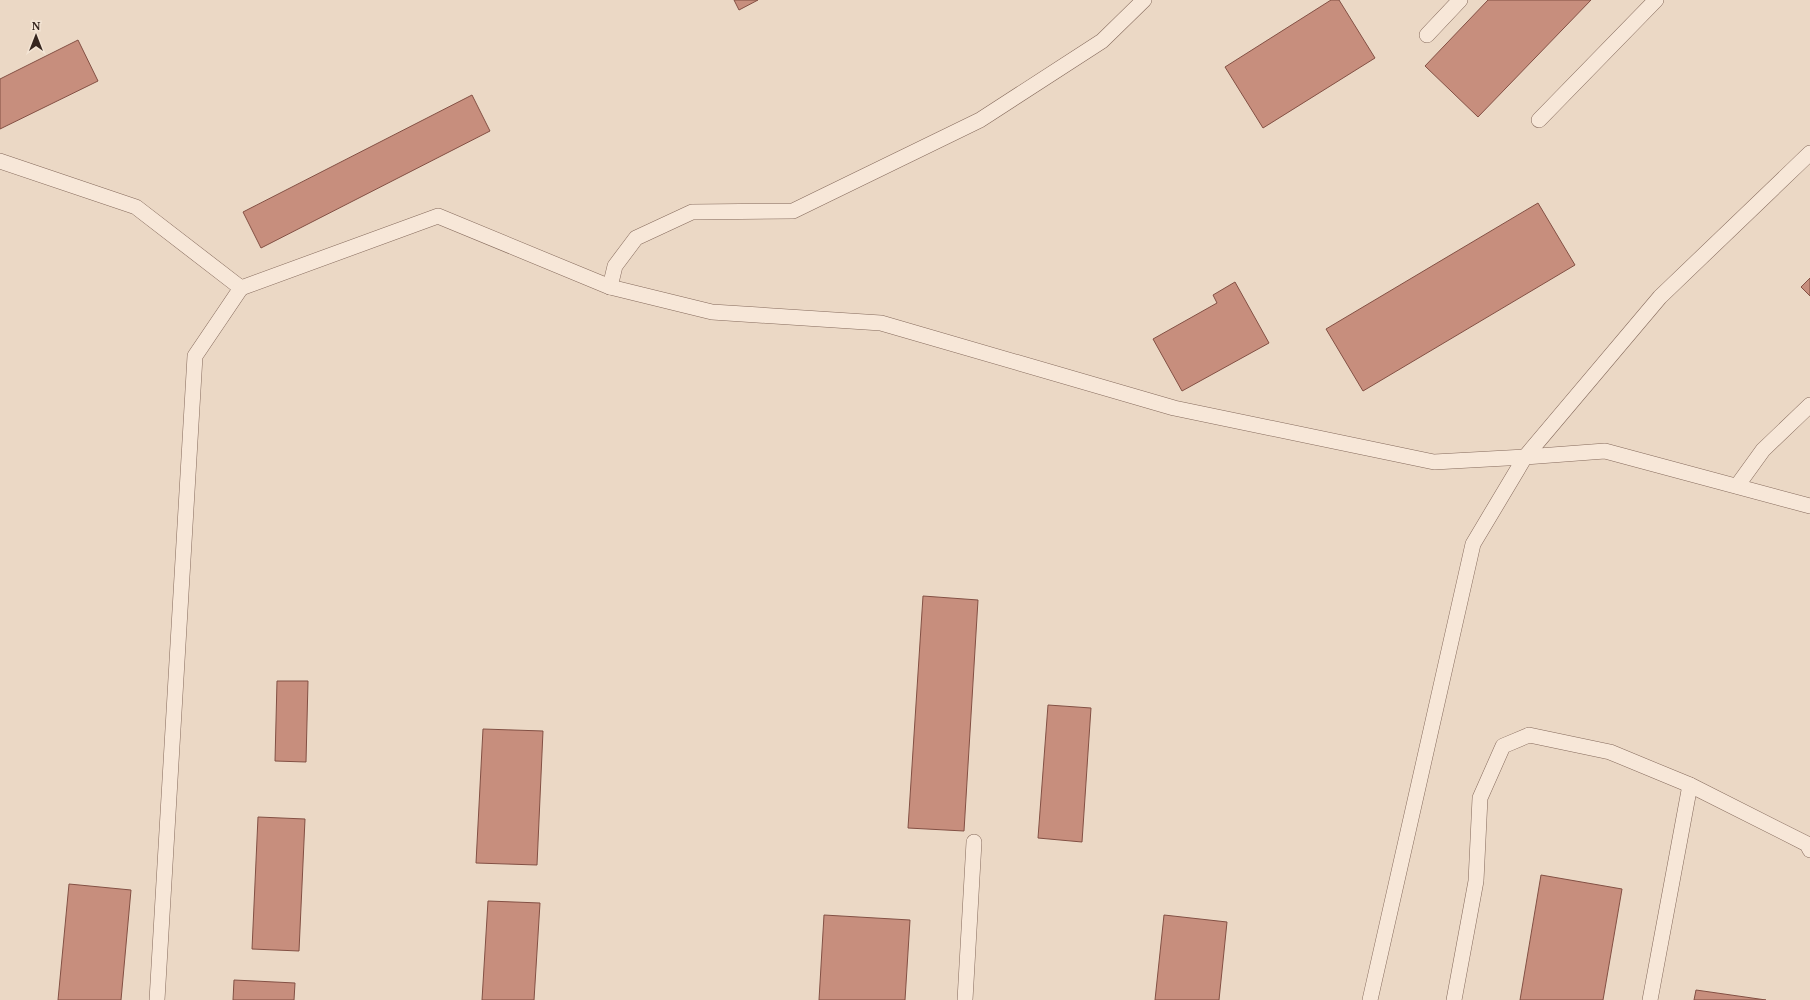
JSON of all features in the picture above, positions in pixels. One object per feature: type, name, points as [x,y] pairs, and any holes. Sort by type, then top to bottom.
[{"type":"lane","points":[[610,287],[615,266],[636,238],[692,212],[793,211],[980,120],[1102,41],[1144,0]]},
{"type":"lane","points":[[1427,35],[1460,0]]},
{"type":"lane","points":[[1539,120],[1656,0]]},
{"type":"lane","points":[[1370,1000],[1473,544],[1525,457],[1660,297],[1810,153]]},
{"type":"lane","points":[[0,161],[136,207],[241,288]]},
{"type":"lane","points":[[156,1000],[195,356],[241,288],[438,216],[610,287],[712,312],[881,323],[1174,408],[1434,462],[1525,457],[1605,450],[1810,506]]},
{"type":"lane","points":[[1737,486],[1763,450],[1810,405]]},
{"type":"lane","points":[[1454,1000],[1476,881],[1480,798],[1503,746],[1529,735],[1610,752],[1690,785],[1807,844],[1810,850]]},
{"type":"lane","points":[[1650,1000],[1690,785]]},
{"type":"lane","points":[[964,1000],[974,842]]},
{"type":"building","points":[[734,0],[758,0],[739,10]]},
{"type":"building","points":[[1331,0],[1339,0],[1375,58],[1263,128],[1225,67]]},
{"type":"building","points":[[1488,0],[1591,0],[1478,117],[1425,66]]},
{"type":"building","points":[[78,40],[98,81],[0,129],[0,79]]},
{"type":"building","points":[[472,95],[490,131],[261,248],[243,212]]},
{"type":"building","points":[[1538,203],[1575,265],[1363,391],[1326,329]]},
{"type":"building","points":[[1810,278],[1810,296],[1801,287]]},
{"type":"building","points":[[1235,282],[1269,343],[1182,391],[1153,339],[1217,303],[1213,295]]},
{"type":"building","points":[[923,596],[978,600],[964,831],[908,828]]},
{"type":"building","points":[[277,681],[308,681],[306,762],[275,761]]},
{"type":"building","points":[[1048,705],[1091,708],[1082,842],[1038,838]]},
{"type":"building","points":[[483,729],[543,731],[537,865],[476,863]]},
{"type":"building","points":[[258,817],[305,819],[299,951],[252,949]]},
{"type":"building","points":[[1541,875],[1622,889],[1603,1000],[1520,1000]]},
{"type":"building","points":[[69,884],[131,890],[121,1000],[58,1000]]},
{"type":"building","points":[[488,901],[540,903],[534,1000],[482,1000]]},
{"type":"building","points":[[824,915],[910,920],[905,1000],[819,1000]]},
{"type":"building","points":[[1164,915],[1227,922],[1219,1000],[1155,1000]]},
{"type":"building","points":[[234,980],[295,983],[294,1000],[233,1000]]},
{"type":"building","points":[[1696,990],[1766,1000],[1694,1000]]}]
